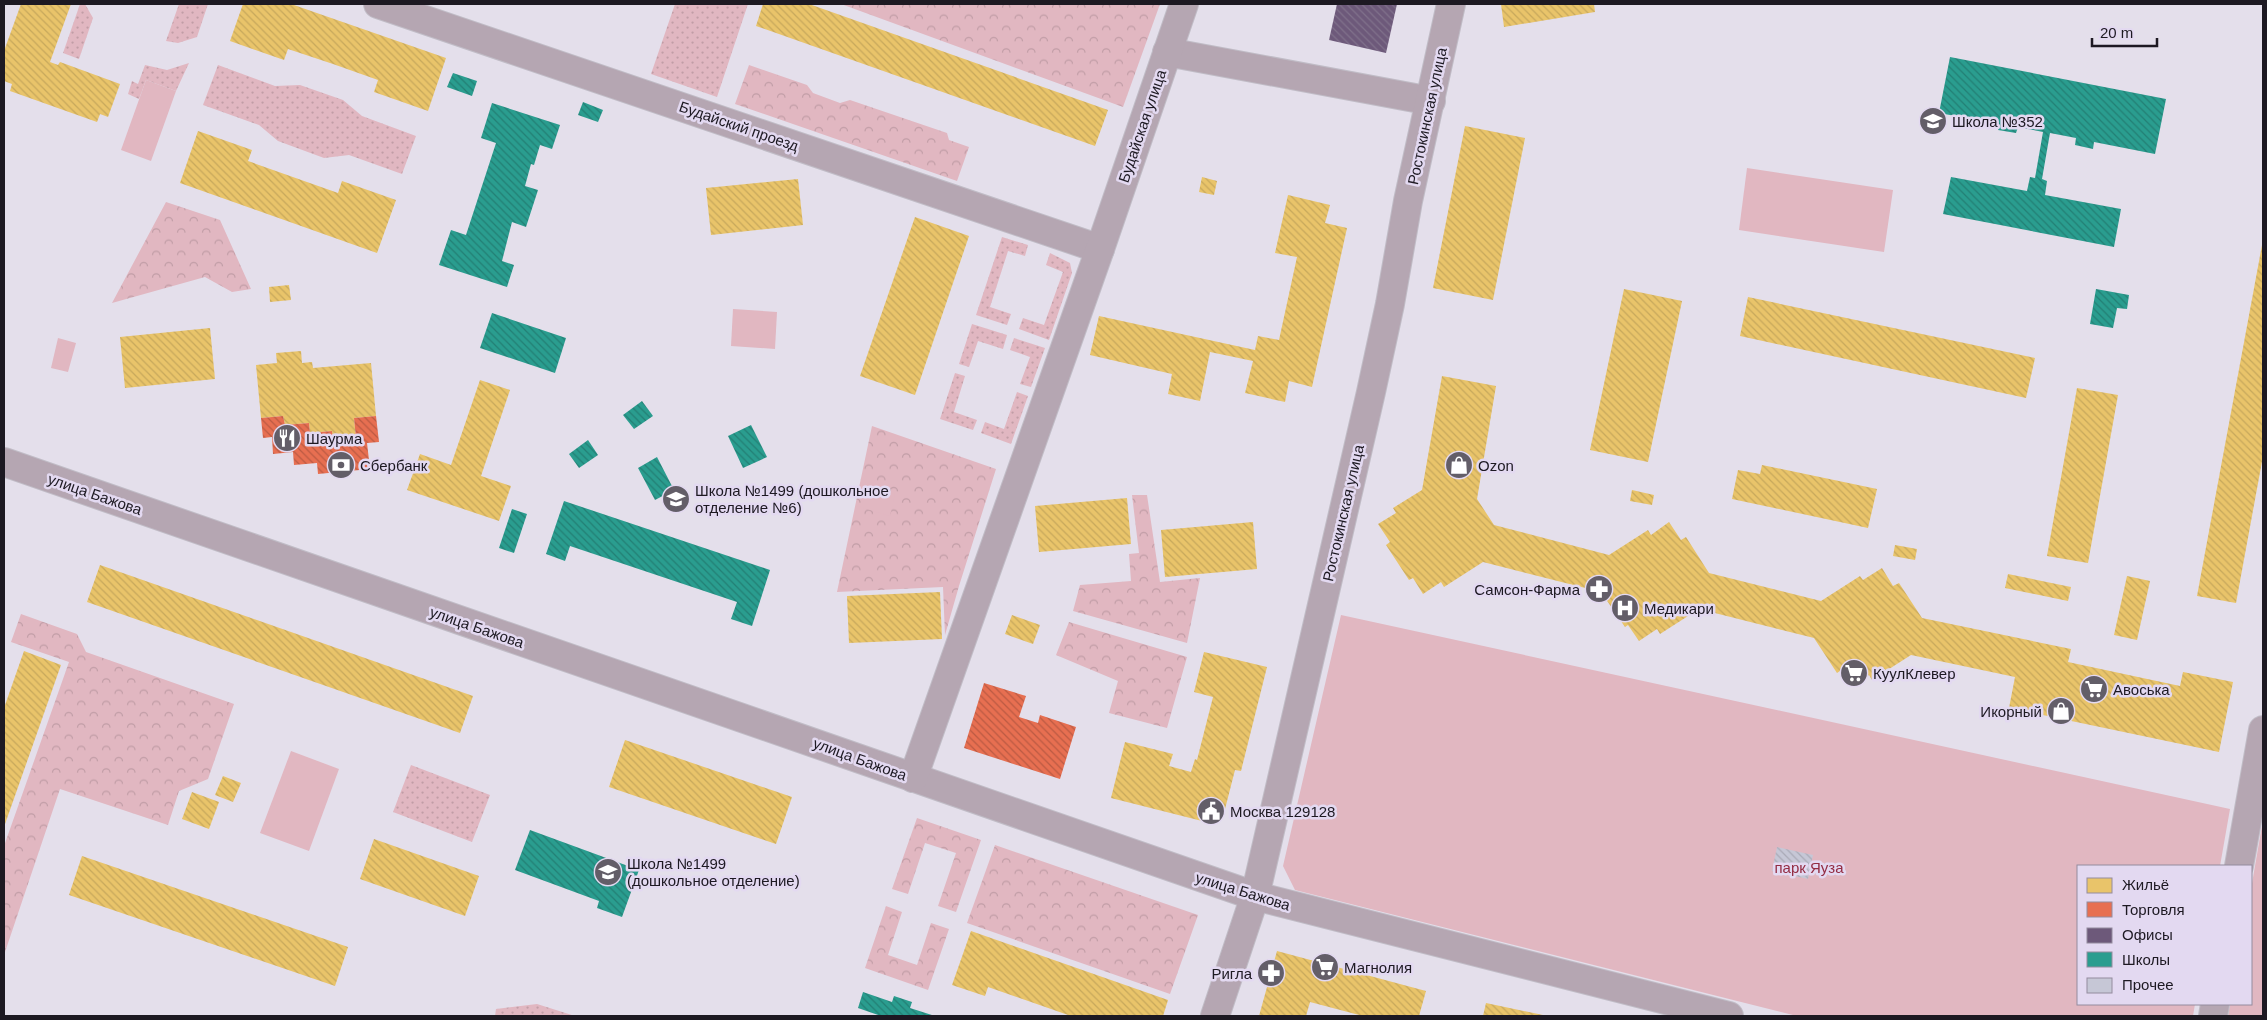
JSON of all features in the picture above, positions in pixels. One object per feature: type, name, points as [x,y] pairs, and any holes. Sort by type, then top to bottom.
[{"type":"street","name":"Будайский проезд","points":[[378,4],[1100,249]]},
{"type":"street","name":"Будайская улица","points":[[914,778],[1184,4]]},
{"type":"street","name":"Ростокинская улица","points":[[1215,1016],[1255,896],[1371,392],[1390,304],[1408,201],[1451,4]]},
{"type":"street","points":[[1167,52],[1431,101]]},
{"type":"street","name":"улица Бажова","points":[[4,462],[1255,896],[1728,1016]]},
{"type":"street","points":[[2238,865],[2263,730]]},
{"type":"green space","points":[[80,4],[85,4],[93,18],[79,59],[63,53]]},
{"type":"green space","points":[[179,4],[208,4],[197,37],[178,43],[166,41]]},
{"type":"green space","points":[[675,4],[748,4],[717,97],[651,74]]},
{"type":"green space","points":[[841,4],[1160,4],[1123,107]]},
{"type":"green space","points":[[189,63],[176,91],[146,80],[139,99],[128,94],[132,81],[138,84],[145,65],[167,70]]},
{"type":"green space","points":[[218,65],[275,86],[300,85],[343,100],[362,116],[416,136],[402,174],[349,155],[324,158],[278,141],[259,125],[203,105]]},
{"type":"green space","points":[[749,65],[807,85],[813,93],[840,103],[850,100],[947,133],[949,140],[969,147],[957,181],[735,104]]},
{"type":"green space","points":[[146,80],[176,91],[151,161],[121,150]]},
{"type":"green space","points":[[1747,168],[1893,190],[1884,252],[1739,230]]},
{"type":"green space","points":[[166,202],[220,220],[251,289],[232,292],[205,277],[112,303]]},
{"type":"green space","points":[[1002,237],[1028,245],[1025,256],[1008,251],[990,307],[1011,314],[1007,325],[976,315]]},
{"type":"green space","points":[[1050,253],[1070,263],[1072,273],[1049,340],[1019,329],[1023,318],[1044,325],[1063,272],[1046,265]]},
{"type":"green space","points":[[733,309],[777,312],[775,349],[731,346]]},
{"type":"green space","points":[[972,324],[1007,335],[1003,349],[978,341],[969,367],[959,364]]},
{"type":"green space","points":[[58,338],[76,343],[68,372],[51,368]]},
{"type":"green space","points":[[1014,338],[1045,348],[1031,387],[1020,384],[1030,357],[1010,350]]},
{"type":"green space","points":[[955,373],[965,376],[954,412],[977,420],[973,430],[940,419]]},
{"type":"green space","points":[[1017,392],[1028,396],[1011,444],[981,433],[985,422],[1004,429]]},
{"type":"green space","points":[[872,426],[996,469],[945,635],[943,587],[837,592]]},
{"type":"green space","points":[[865,486],[895,494],[890,516],[860,507]]},
{"type":"green space","points":[[1132,495],[1147,495],[1160,582],[1200,578],[1187,643],[1073,611],[1080,585],[1131,581],[1129,554],[1139,553]]},
{"type":"green space","points":[[21,614],[77,634],[86,652],[234,704],[208,779],[179,791],[168,825],[60,789],[4,955],[4,846],[69,662],[11,642]]},
{"type":"green space","name":"парк Яуза","points":[[1341,615],[2230,809],[2220,865],[2077,865],[2077,1005],[2195,1005],[2193,1016],[1797,1016],[1295,890],[1283,866]]},
{"type":"green space","points":[[1069,622],[1187,657],[1167,728],[1109,713],[1118,681],[1056,655]]},
{"type":"green space","points":[[291,751],[339,769],[309,851],[260,833]]},
{"type":"green space","points":[[411,765],[490,795],[472,842],[393,812]]},
{"type":"green space","points":[[917,818],[981,840],[956,912],[938,906],[956,853],[925,843],[908,894],[892,889]]},
{"type":"green space","points":[[2263,820],[2263,1016],[2228,1016],[2230,1005],[2252,1005],[2252,883]]},
{"type":"green space","points":[[995,845],[1198,915],[1170,994],[967,923]]},
{"type":"green space","points":[[886,906],[902,912],[888,955],[917,965],[931,923],[949,929],[928,990],[865,968]]},
{"type":"green space","points":[[537,1004],[575,1016],[495,1016],[496,1009]]},
{"type":"building: Жильё","points":[[21,4],[71,4],[50,62],[58,65],[60,62],[120,84],[108,117],[100,114],[97,122],[10,91],[12,84],[4,81],[4,51]]},
{"type":"building: Жильё","points":[[243,4],[291,4],[446,58],[428,111],[374,92],[378,80],[333,64],[288,49],[284,60],[230,41]]},
{"type":"building: Жильё","points":[[763,4],[809,4],[1108,110],[1095,146],[756,26]]},
{"type":"building: Жильё","points":[[1501,4],[1594,4],[1595,12],[1504,27]]},
{"type":"building: Жильё","points":[[1465,126],[1525,138],[1493,300],[1433,288]]},
{"type":"building: Жильё","points":[[198,131],[252,150],[248,161],[338,193],[342,181],[396,200],[377,253],[180,183]]},
{"type":"building: Жильё","points":[[1202,177],[1217,181],[1214,195],[1199,192]]},
{"type":"building: Жильё","points":[[798,179],[803,225],[711,235],[706,188]]},
{"type":"building: Жильё","points":[[1288,195],[1330,205],[1325,223],[1347,228],[1312,387],[1289,381],[1285,402],[1245,393],[1253,361],[1210,352],[1200,401],[1168,394],[1172,374],[1090,355],[1099,316],[1255,350],[1258,336],[1279,340],[1297,257],[1275,253]]},
{"type":"building: Жильё","points":[[915,217],[969,236],[915,395],[860,376]]},
{"type":"building: Жильё","points":[[2262,245],[2263,456],[2236,603],[2197,596]]},
{"type":"building: Жильё","points":[[289,285],[291,300],[270,302],[269,287]]},
{"type":"building: Жильё","points":[[1624,289],[1682,301],[1648,462],[1590,450]]},
{"type":"building: Жильё","points":[[1748,297],[2035,358],[2026,398],[1740,336]]},
{"type":"building: Жильё","points":[[210,328],[215,379],[125,388],[120,337]]},
{"type":"building: Жильё","points":[[301,351],[302,363],[312,362],[313,368],[371,363],[376,416],[354,418],[356,438],[333,440],[332,431],[310,433],[309,423],[285,425],[283,416],[261,418],[256,365],[277,363],[276,353]]},
{"type":"building: Жильё","points":[[1442,376],[1496,386],[1477,499],[1494,525],[1609,555],[1648,530],[1651,535],[1669,522],[1681,540],[1686,537],[1709,573],[1821,601],[1860,576],[1863,580],[1882,568],[1893,586],[1899,583],[1922,618],[2071,649],[2068,662],[2180,686],[2183,672],[2233,682],[2219,752],[2009,708],[2015,677],[1911,655],[1872,680],[1869,675],[1851,687],[1840,671],[1837,673],[1814,638],[1699,609],[1660,634],[1657,629],[1639,641],[1628,625],[1625,627],[1601,592],[1483,562],[1444,587],[1441,582],[1423,594],[1413,578],[1409,580],[1386,545],[1390,542],[1378,524],[1396,513],[1393,508],[1422,490]]},
{"type":"building: Жильё","points":[[480,380],[510,390],[481,476],[511,486],[499,521],[407,490],[420,454],[451,465]]},
{"type":"building: Жильё","points":[[2077,388],[2118,395],[2088,563],[2047,556]]},
{"type":"building: Жильё","points":[[1762,465],[1877,489],[1868,528],[1732,499],[1738,470],[1760,474]]},
{"type":"building: Жильё","points":[[1632,490],[1654,495],[1652,505],[1630,501]]},
{"type":"building: Жильё","points":[[1127,498],[1131,544],[1039,552],[1035,506]]},
{"type":"building: Жильё","points":[[1253,522],[1257,569],[1165,577],[1161,530]]},
{"type":"building: Жильё","points":[[1895,545],[1917,549],[1915,560],[1893,556]]},
{"type":"building: Жильё","points":[[100,565],[473,696],[460,733],[87,602]]},
{"type":"building: Жильё","points":[[2008,574],[2071,587],[2068,601],[2005,588]]},
{"type":"building: Жильё","points":[[2127,576],[2150,581],[2137,640],[2114,635]]},
{"type":"building: Жильё","points":[[940,592],[942,639],[849,643],[847,596]]},
{"type":"building: Жильё","points":[[1012,615],[1040,625],[1033,644],[1005,634]]},
{"type":"building: Жильё","points":[[24,651],[61,665],[4,827],[4,708]]},
{"type":"building: Жильё","points":[[1204,652],[1267,667],[1241,771],[1235,770],[1221,818],[1214,822],[1206,822],[1111,798],[1125,742],[1173,754],[1169,766],[1191,772],[1195,759],[1197,760],[1213,697],[1194,692]]},
{"type":"building: Жильё","points":[[625,740],[792,797],[776,844],[609,787]]},
{"type":"building: Жильё","points":[[223,776],[241,783],[233,802],[215,795]]},
{"type":"building: Жильё","points":[[192,792],[219,802],[209,829],[182,819]]},
{"type":"building: Жильё","points":[[374,839],[479,876],[465,916],[360,879]]},
{"type":"building: Жильё","points":[[82,856],[348,947],[335,986],[69,895]]},
{"type":"building: Жильё","points":[[971,931],[1168,1000],[1163,1016],[1071,1016],[988,987],[985,996],[952,985]]},
{"type":"building: Жильё","points":[[1277,951],[1426,991],[1419,1016],[1363,1016],[1310,1002],[1306,1016],[1259,1016]]},
{"type":"building: Жильё","points":[[1486,1003],[1543,1015],[1543,1016],[1483,1016]]},
{"type":"building: Торговля","points":[[283,416],[285,425],[309,423],[310,433],[332,431],[333,440],[356,438],[354,418],[376,416],[379,442],[367,443],[370,469],[318,474],[317,463],[294,465],[293,452],[273,454],[272,437],[263,438],[261,418]]},
{"type":"building: Торговля","points":[[984,683],[1026,696],[1019,717],[1038,723],[1040,715],[1076,727],[1060,779],[964,748]]},
{"type":"building: Офисы","points":[[1337,4],[1397,4],[1386,53],[1329,40]]},
{"type":"building: Школы","points":[[1950,57],[2166,99],[2155,154],[2094,142],[2093,149],[2075,145],[2076,138],[2050,133],[2042,179],[2047,181],[2045,195],[2121,209],[2114,247],[1943,214],[1951,177],[2027,191],[2030,177],[2035,178],[2043,132],[2018,127],[2016,133],[1998,130],[1999,124],[1939,113]]},
{"type":"building: Школы","points":[[453,73],[477,81],[472,96],[447,87]]},
{"type":"building: Школы","points":[[583,102],[603,110],[598,122],[578,115]]},
{"type":"building: Школы","points":[[492,103],[560,125],[552,149],[540,145],[534,165],[531,164],[525,186],[538,190],[526,227],[512,222],[502,261],[514,265],[507,287],[439,265],[451,230],[466,235],[496,143],[481,138]]},
{"type":"building: Школы","points":[[2096,289],[2129,295],[2127,309],[2117,308],[2113,328],[2090,324]]},
{"type":"building: Школы","points":[[492,313],[566,338],[555,373],[480,348]]},
{"type":"building: Школы","points":[[642,401],[653,416],[634,429],[623,415]]},
{"type":"building: Школы","points":[[751,425],[767,457],[743,468],[728,436]]},
{"type":"building: Школы","points":[[588,440],[598,455],[579,468],[569,454]]},
{"type":"building: Школы","points":[[657,457],[674,490],[655,500],[638,468]]},
{"type":"building: Школы","points":[[564,501],[770,570],[752,626],[731,619],[737,602],[570,546],[565,561],[546,554]]},
{"type":"building: Школы","points":[[512,509],[527,514],[514,553],[499,548]]},
{"type":"building: Школы","points":[[530,830],[639,870],[622,917],[597,908],[599,901],[515,870]]},
{"type":"building: Школы","points":[[863,992],[892,1002],[894,996],[912,1002],[910,1008],[935,1016],[881,1016],[858,1008]]},
{"type":"building: Прочее","points":[[1777,847],[1813,855],[1808,879],[1772,871]]},
{"type":"place","name":"Школа №352","points":[[1933,121]]},
{"type":"place","name":"Шаурма","points":[[287,438]]},
{"type":"place","name":"Сбербанк","points":[[341,465]]},
{"type":"place","name":"Ozon","points":[[1459,465]]},
{"type":"place","name":"Школа №1499 (дошкольное отделение №6)","points":[[676,499]]},
{"type":"place","name":"Самсон-Фарма","points":[[1599,589]]},
{"type":"place","name":"Медикари","points":[[1625,608]]},
{"type":"place","name":"КуулКлевер","points":[[1854,673]]},
{"type":"place","name":"Авоська","points":[[2094,689]]},
{"type":"place","name":"Икорный","points":[[2061,711]]},
{"type":"place","name":"Москва 129128","points":[[1211,811]]},
{"type":"place","name":"Школа №1499 (дошкольное отделение)","points":[[608,872]]},
{"type":"place","name":"Магнолия","points":[[1325,967]]},
{"type":"place","name":"Ригла","points":[[1271,973]]}]
